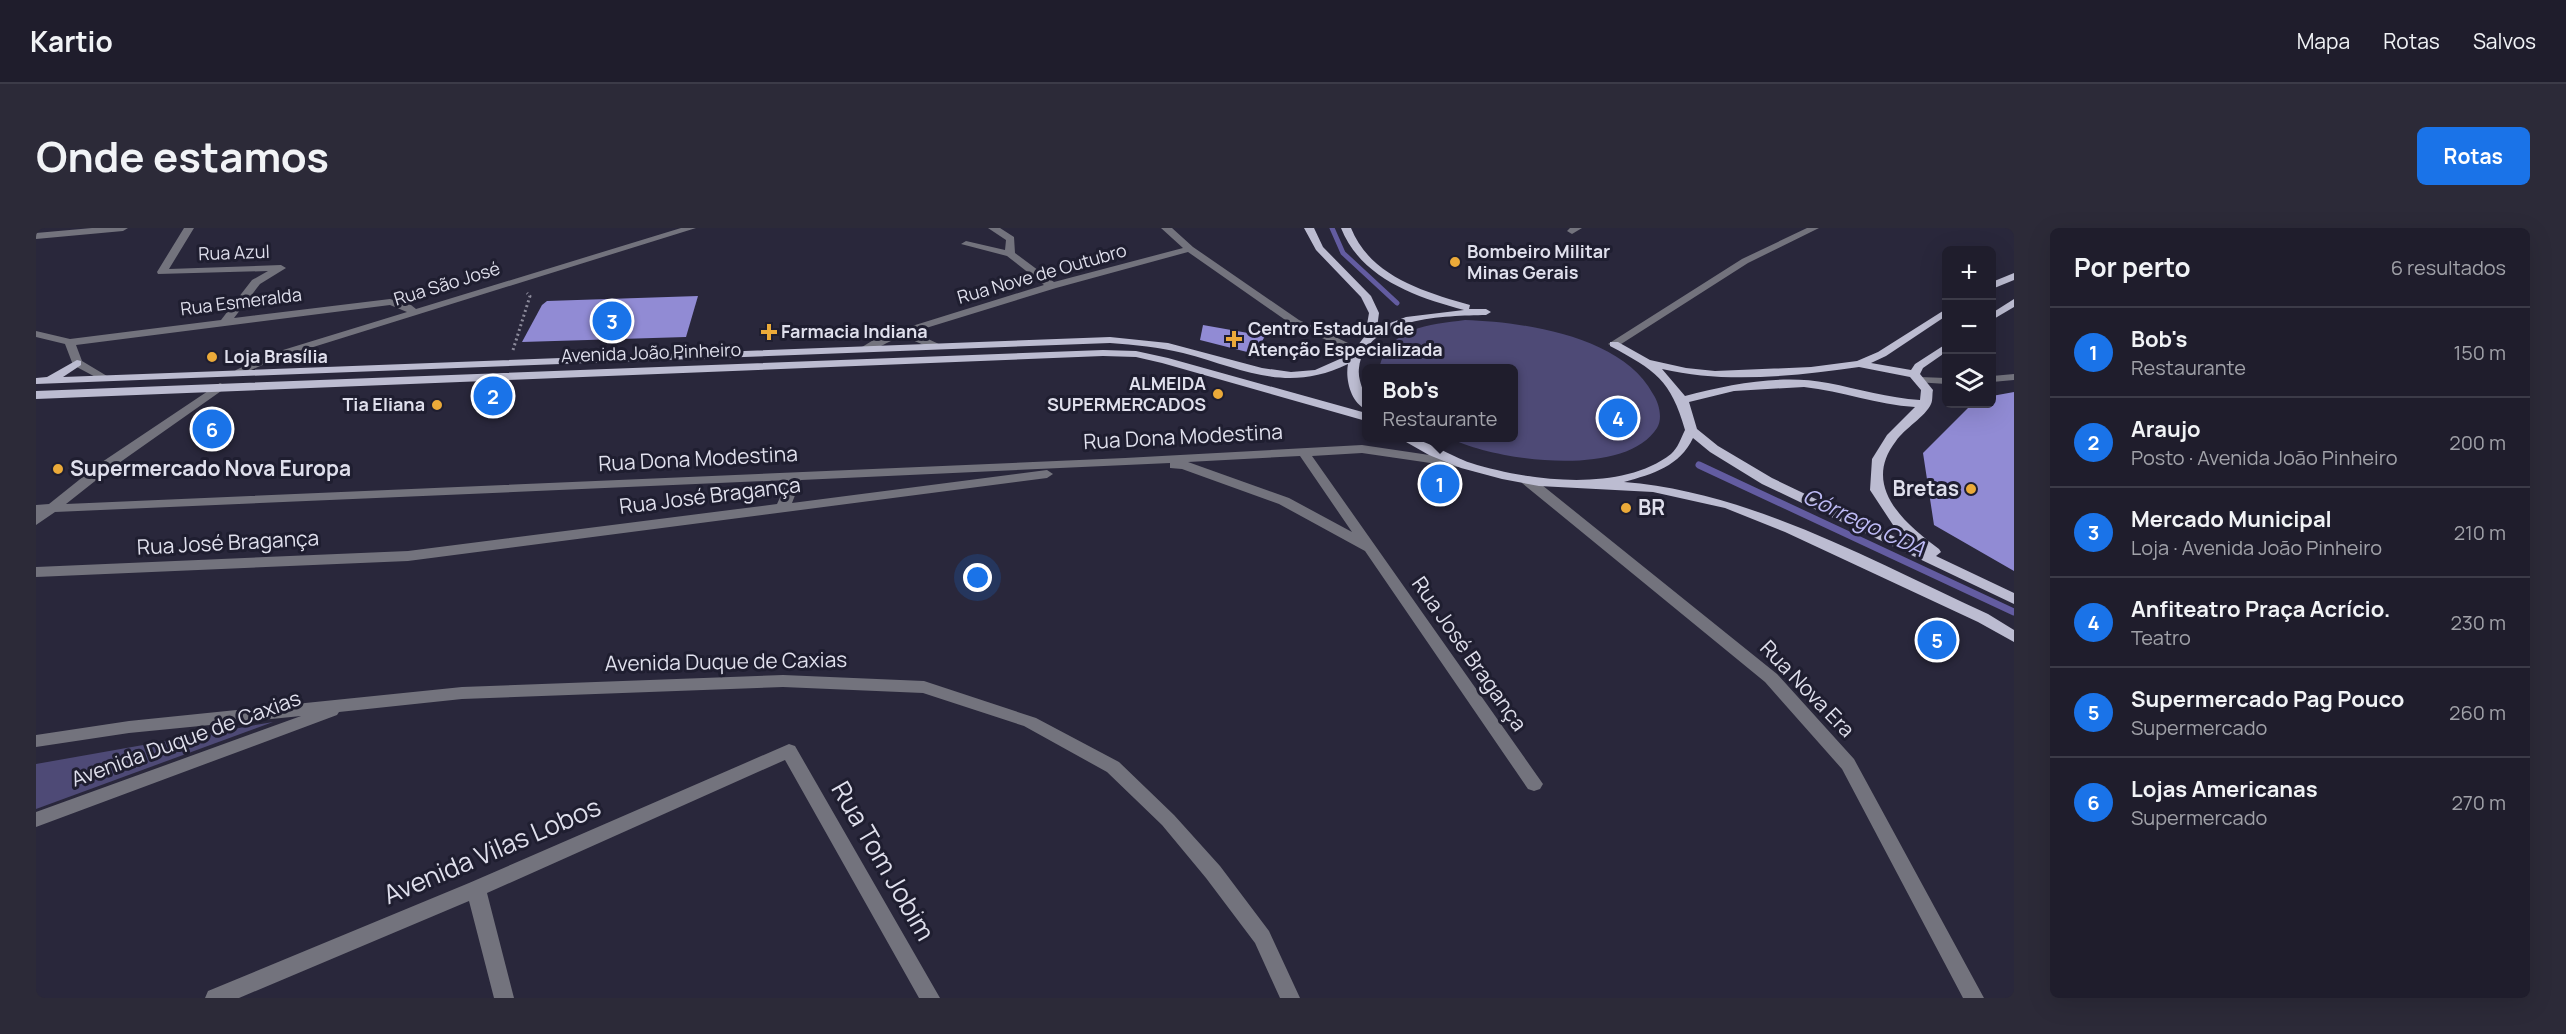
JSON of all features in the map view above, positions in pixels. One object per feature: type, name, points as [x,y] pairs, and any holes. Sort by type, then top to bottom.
[{"type":"main road","points":[[1309,228],[1319,248],[1366,296],[1374,313],[1370,336]]},
{"type":"main road","points":[[1346,228],[1355,249],[1376,268],[1432,299],[1486,312],[1430,315],[1400,321],[1370,336],[1356,354],[1352,377],[1362,400]]},
{"type":"main road","points":[[1996,284],[2014,276]]},
{"type":"main road","points":[[1996,314],[2014,302]]},
{"type":"main road","points":[[1645,361],[1686,371],[1715,374],[1811,370],[1859,364],[1882,354],[1942,315]]},
{"type":"main road","name":"Avenida João Pinheiro","points":[[36,381],[1110,340],[1148,343],[1186,350],[1276,374],[1307,375],[1329,369],[1356,354]]},
{"type":"main road","points":[[1614,344],[1645,361],[1670,381],[1682,400],[1691,430],[1714,448],[1767,481],[1960,571],[2014,599]]},
{"type":"main road","points":[[1925,404],[1919,366],[1942,350]]},
{"type":"main road","name":"Avenida João Pinheiro","points":[[36,395],[1103,353],[1136,354],[1164,360],[1362,416]]},
{"type":"main road","points":[[49,380],[77,363]]},
{"type":"main road","points":[[1859,364],[1920,382]]},
{"type":"main road","name":"Rua São José","points":[[220,387],[240,372]]},
{"type":"main road","points":[[1682,400],[1734,387],[1804,384],[1836,388],[1893,402],[1925,404]]},
{"type":"main road","points":[[1925,404],[1891,438],[1878,459],[1877,490],[1902,528],[1960,571]]},
{"type":"main road","points":[[1589,483],[1642,475],[1677,456],[1691,430]]},
{"type":"main road","points":[[1412,442],[1458,463],[1527,480],[1653,488],[1730,505],[1790,529],[1983,618],[2014,637]]},
{"type":"street","points":[[36,236],[123,228]]},
{"type":"street","name":"Rua Azul","points":[[189,228],[162,272],[281,268],[256,282],[226,321]]},
{"type":"street","name":"Rua São José","points":[[240,372],[274,356],[691,228]]},
{"type":"street","points":[[993,228],[1011,239],[1010,254]]},
{"type":"street","points":[[1166,228],[1190,249],[1295,322],[1356,354]]},
{"type":"street","points":[[1614,344],[1745,261],[1814,228]]},
{"type":"street","points":[[966,244],[1010,254],[1052,286]]},
{"type":"street","name":"Rua Nove de Outubro","points":[[866,349],[884,338],[1052,286],[1190,249]]},
{"type":"street","name":"Rua Esmeralda","points":[[36,334],[70,342],[390,302],[406,307],[415,313]]},
{"type":"street","points":[[905,332],[937,347]]},
{"type":"street","points":[[70,342],[77,363],[103,378]]},
{"type":"street","points":[[1996,379],[2014,377]]},
{"type":"street","points":[[1920,382],[1942,381]]},
{"type":"street","points":[[1920,382],[1942,385]]},
{"type":"street","points":[[36,521],[42,509],[220,387]]},
{"type":"street","points":[[1362,449],[1372,442]]},
{"type":"street","name":"Rua Dona Modestina","points":[[42,509],[1125,462],[1362,449],[1458,463]]},
{"type":"street","name":"Rua José Bragança","points":[[1303,452],[1534,784]]},
{"type":"street","name":"Rua José Bragança","points":[[36,572],[408,556],[1125,462],[1183,465],[1284,501],[1370,548]]},
{"type":"street","points":[[783,507],[797,475]]},
{"type":"street","name":"Rua Nova Era","points":[[1527,480],[1771,678],[1848,764],[1974,998]]},
{"type":"street","name":"Avenida Duque de Caxias","points":[[36,741],[129,727],[354,702],[462,693],[783,681],[924,687],[1030,722],[1113,767],[1168,820],[1213,872],[1262,937],[1290,998]]},
{"type":"street","name":"Avenida Duque de Caxias","points":[[36,820],[354,702]]},
{"type":"street","name":"Avenida Vilas Lobos","points":[[215,998],[476,889],[789,751]]},
{"type":"street","name":"Rua Tom Jobim","points":[[789,751],[930,998]]},
{"type":"street","points":[[476,889],[504,998]]},
{"type":"path","points":[[509,362],[531,296],[514,282]]},
{"type":"shaded area","points":[[1465,320],[1515,324],[1570,336],[1595,346],[1619,358],[1638,374],[1655,398],[1660,415],[1659,424],[1641,444],[1617,454],[1589,460],[1558,461],[1527,458],[1497,453],[1460,442],[1518,442],[1518,364],[1380,364],[1384,354],[1401,336],[1412,330]]},
{"type":"shaded area","points":[[273,722],[36,809],[36,764]]},
{"type":"building","points":[[698,296],[686,337],[522,342],[542,305],[547,301]]},
{"type":"building","name":"Centro Estadual de Atenção Especializada","points":[[1203,325],[1265,336],[1255,354],[1200,340]]},
{"type":"building","name":"Bretas","points":[[2014,392],[2014,571],[1934,525],[1923,453],[1968,408],[1996,408],[1996,395]]},
{"type":"waterway","name":"Córrego CDA","points":[[1332,228],[1343,253],[1397,303]]},
{"type":"waterway","name":"Córrego CDA","points":[[1699,465],[2014,612]]},
{"type":"place","name":"Bombeiro Militar Minas Gerais","points":[[1455,262]]},
{"type":"place","name":"Mercado Municipal","points":[[612,321]]},
{"type":"place","name":"Farmacia Indiana","points":[[769,332]]},
{"type":"place","name":"Centro Estadual de Atenção Especializada","points":[[1234,339]]},
{"type":"place","name":"Loja Brasília","points":[[212,357]]},
{"type":"place","name":"ALMEIDA SUPERMERCADOS","points":[[1218,394]]},
{"type":"place","name":"Araujo","points":[[493,396]]},
{"type":"place","name":"Tia Eliana","points":[[437,405]]},
{"type":"place","name":"Anfiteatro Praça Acrício.","points":[[1618,418]]},
{"type":"place","name":"Lojas Americanas","points":[[212,429]]},
{"type":"place","name":"Supermercado Nova Europa","points":[[58,469]]},
{"type":"place","name":"Bob's","points":[[1440,484]]},
{"type":"place","name":"Bretas","points":[[1971,489]]},
{"type":"place","name":"BR","points":[[1626,508]]},
{"type":"place","name":"Supermercado Pag Pouco","points":[[1937,640]]}]
